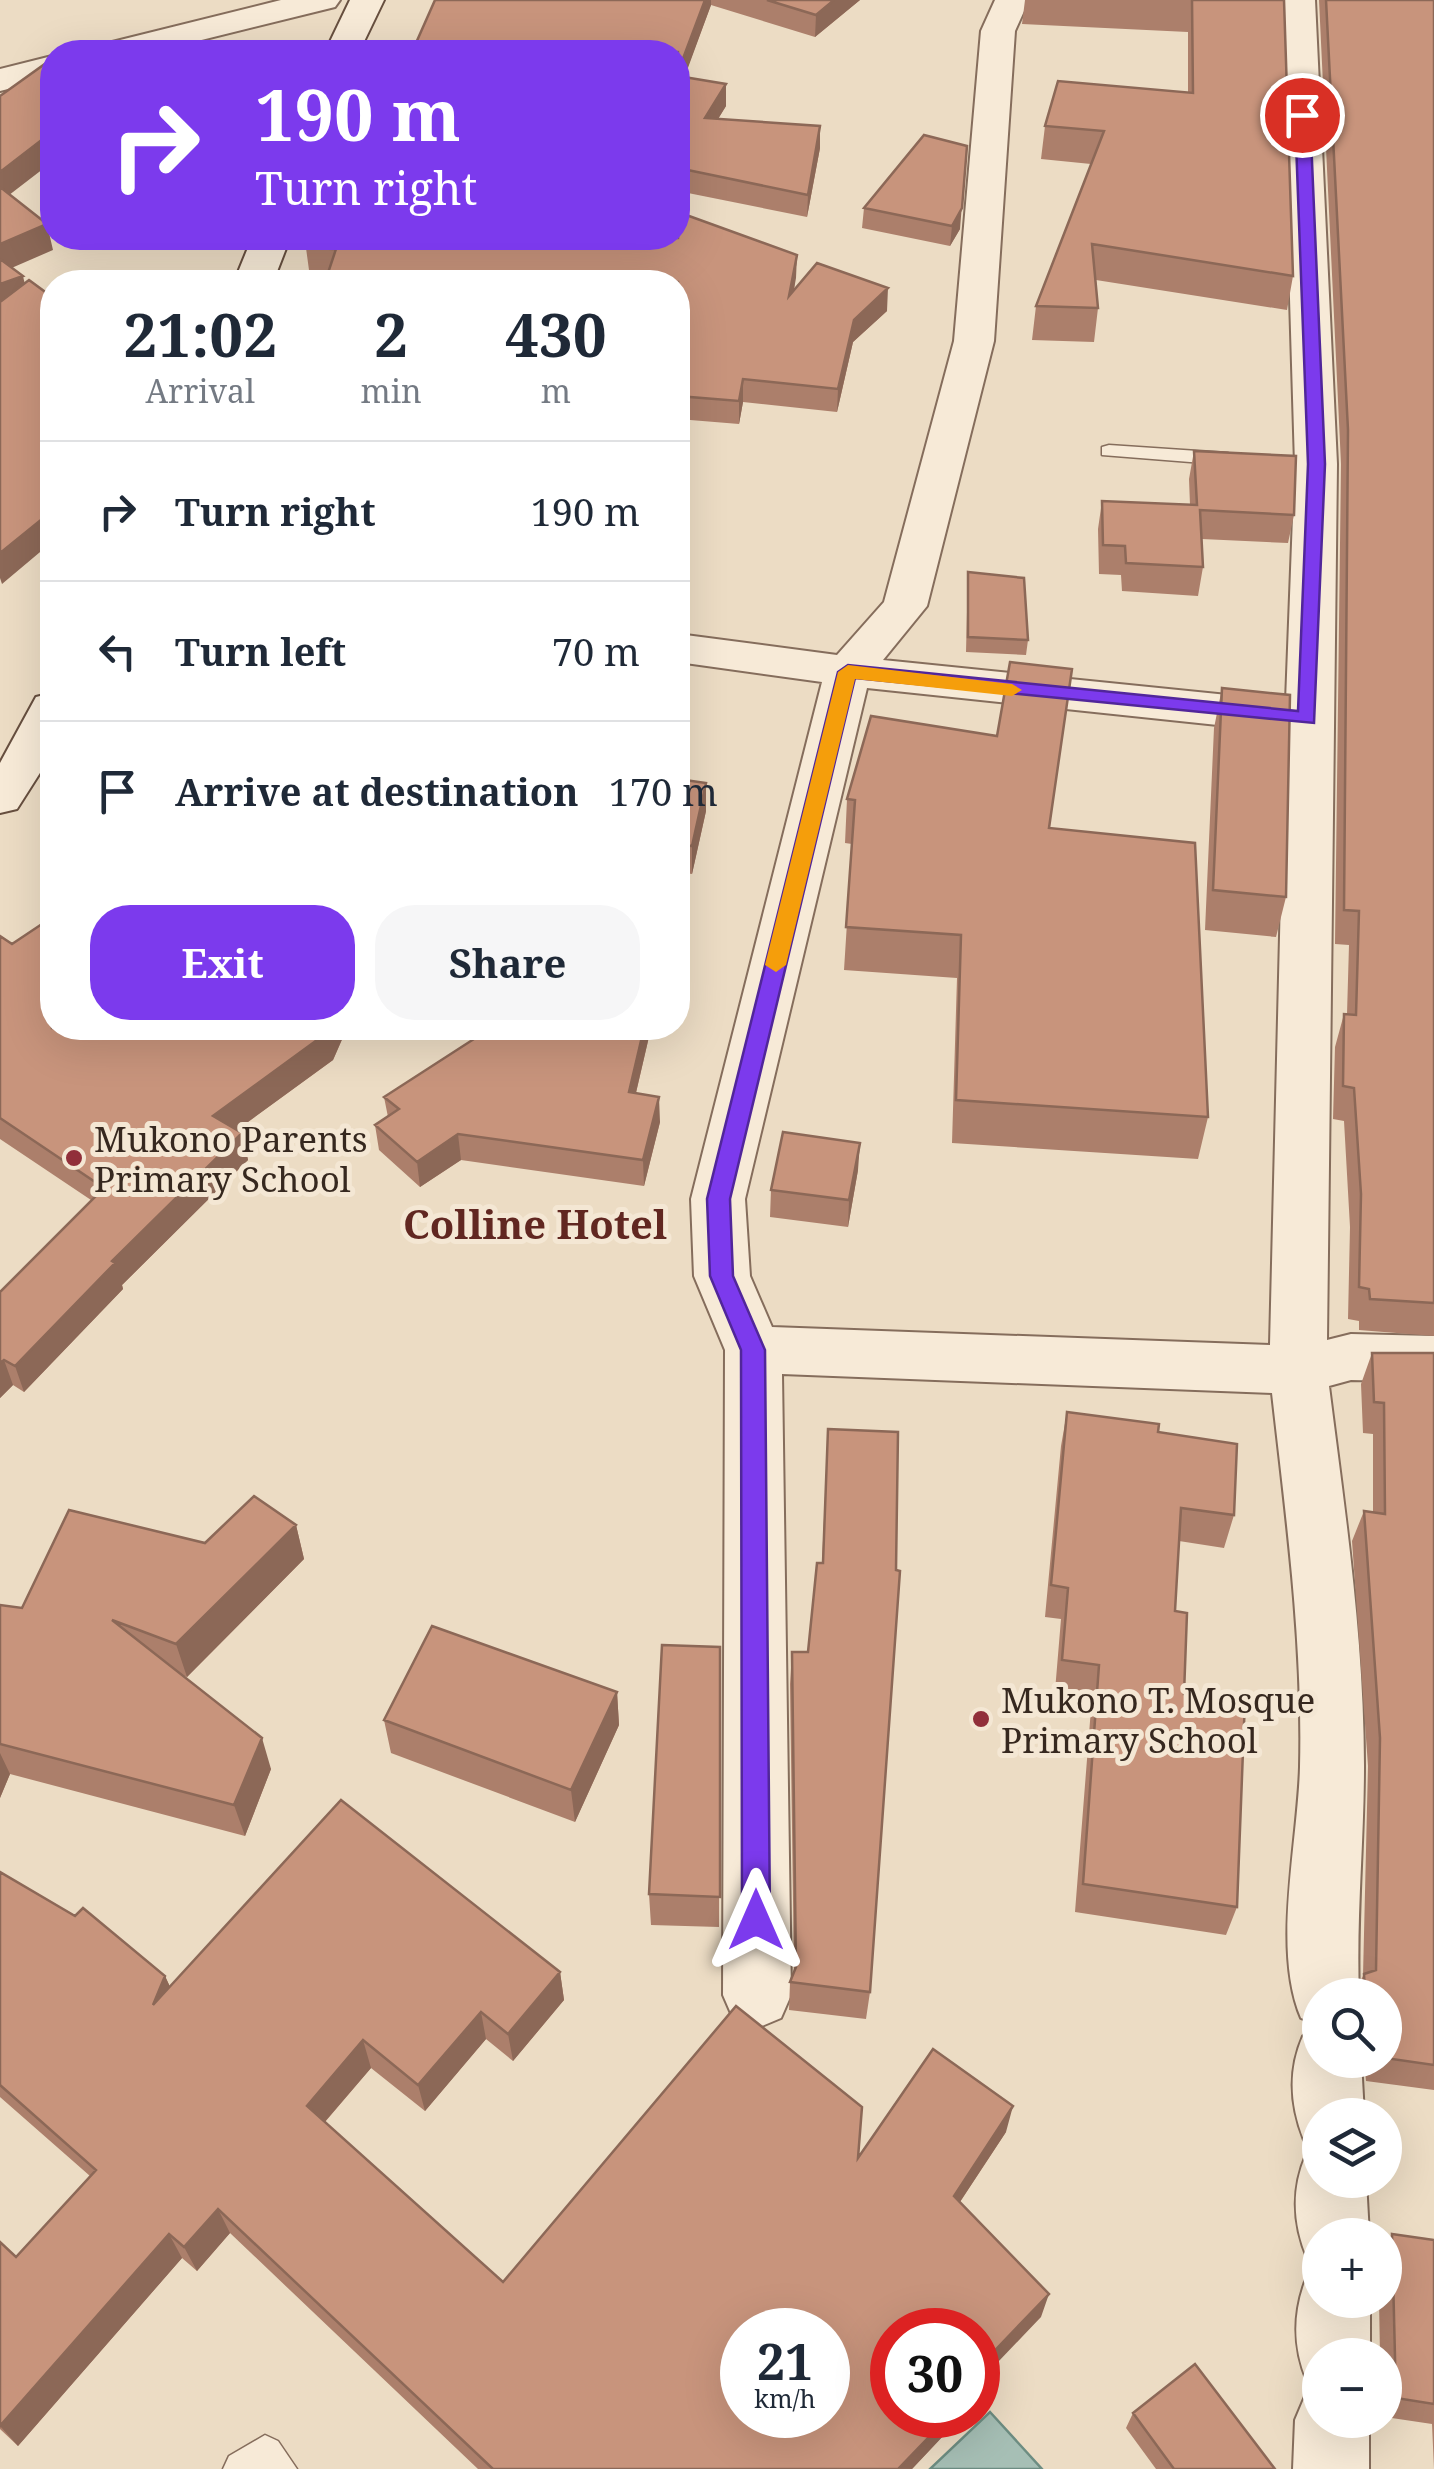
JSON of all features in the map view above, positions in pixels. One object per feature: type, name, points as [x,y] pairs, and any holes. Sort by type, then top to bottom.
[{"type":"street","points":[[160,40],[322,0]]},
{"type":"street","points":[[348,40],[368,0]]},
{"type":"street","points":[[756,1996],[753,1350],[722,1276],[718,1199],[848,672],[906,606],[974,341],[998,32],[1012,0]]},
{"type":"street","points":[[1298,0],[1308,719],[1298,1370],[1326,1614],[1332,1768],[1323,1927],[1324,1978]]},
{"type":"street","points":[[0,80],[40,70]]},
{"type":"street","points":[[690,650],[848,672],[1308,719]]},
{"type":"street","points":[[8,773],[40,726]]},
{"type":"street","points":[[753,1350],[1298,1370],[1351,1357],[1434,1359]]},
{"type":"street","points":[[1331,2469],[1332,2438]]},
{"type":"lane","points":[[1110,451],[1260,461]]},
{"type":"lane","points":[[242,2469],[265,2454],[278,2469]]},
{"type":"shaded area","points":[[1000,2423],[1042,2469],[930,2469],[963,2438],[1000,2438]]},
{"type":"building","points":[[435,0],[705,0],[690,40],[417,40]]},
{"type":"building","points":[[767,0],[834,0],[816,15]]},
{"type":"building","points":[[1192,0],[1284,0],[1293,276],[1092,244],[1098,308],[1036,306],[1104,131],[1045,126],[1058,81],[1193,93]]},
{"type":"building","points":[[1326,0],[1434,0],[1434,1303],[1370,1299],[1369,1289],[1359,1287],[1361,1194],[1354,1088],[1343,1086],[1344,1014],[1356,1015],[1359,911],[1344,910],[1348,430]]},
{"type":"building","points":[[40,67],[40,141],[0,172],[0,96]]},
{"type":"building","points":[[690,78],[726,84],[705,118],[820,126],[808,195],[690,170]]},
{"type":"building","points":[[924,135],[967,146],[962,208],[952,226],[864,208]]},
{"type":"building","points":[[0,187],[40,218],[40,227],[0,244]]},
{"type":"building","points":[[690,216],[797,255],[789,296],[817,263],[888,288],[854,320],[838,389],[743,379],[739,401],[690,397],[690,270],[329,270],[336,250],[690,250]]},
{"type":"building","points":[[0,259],[23,276],[0,284]]},
{"type":"building","points":[[29,280],[40,288],[40,521],[0,553],[0,302]]},
{"type":"building","points":[[1194,451],[1296,456],[1294,515],[1200,510],[1203,567],[1126,563],[1125,546],[1103,545],[1102,501],[1197,505]]},
{"type":"building","points":[[968,572],[1024,578],[1028,640],[968,637]]},
{"type":"building","points":[[1010,662],[1072,669],[1049,828],[1195,843],[1208,1117],[956,1100],[961,935],[846,927],[855,800],[847,799],[871,716],[997,736]]},
{"type":"building","points":[[1222,688],[1290,695],[1286,897],[1213,890]]},
{"type":"building","points":[[690,781],[706,783],[690,846]]},
{"type":"building","points":[[40,925],[40,1040],[317,1040],[213,1116],[242,1133],[112,1261],[115,1263],[15,1366],[4,1360],[0,1363],[0,1292],[104,1188],[0,1118],[0,936],[12,944]]},
{"type":"building","points":[[472,1040],[641,1040],[629,1092],[659,1097],[643,1160],[458,1134],[417,1162],[375,1125],[399,1109],[384,1097]]},
{"type":"building","points":[[783,1132],[860,1143],[849,1200],[771,1190]]},
{"type":"building","points":[[1372,1353],[1434,1353],[1434,2065],[1402,2060],[1402,1978],[1364,1978],[1364,1974],[1376,1970],[1380,1738],[1364,1511],[1385,1514],[1384,1403],[1374,1402]]},
{"type":"building","points":[[1067,1412],[1159,1424],[1158,1432],[1237,1444],[1234,1515],[1181,1508],[1175,1611],[1187,1613],[1184,1694],[1245,1699],[1237,1907],[1083,1884],[1099,1665],[1062,1660],[1068,1588],[1051,1585]]},
{"type":"building","points":[[828,1429],[898,1432],[896,1570],[900,1571],[870,1992],[790,1982],[796,1967],[792,1652],[808,1652],[817,1563],[823,1563]]},
{"type":"building","points":[[254,1496],[296,1525],[176,1644],[112,1620],[262,1738],[234,1805],[0,1744],[0,1605],[22,1608],[69,1510],[205,1543]]},
{"type":"building","points":[[432,1626],[617,1692],[571,1790],[384,1720]]},
{"type":"building","points":[[662,1645],[720,1647],[720,1897],[649,1894]]},
{"type":"building","points":[[341,1800],[560,1972],[508,2034],[481,2012],[418,2085],[363,2040],[307,2106],[503,2282],[736,2006],[862,2107],[858,2158],[933,2049],[1013,2106],[954,2196],[1049,2294],[1000,2345],[1000,2308],[870,2308],[870,2438],[928,2438],[898,2469],[493,2469],[218,2209],[184,2247],[169,2234],[0,2426],[0,2242],[16,2257],[96,2170],[0,2085],[0,1872],[75,1916],[83,1908],[165,1976],[153,2005]]},
{"type":"building","points":[[1402,2235],[1434,2240],[1434,2404],[1402,2399],[1402,2338],[1395,2338],[1394,2318],[1402,2318]]},
{"type":"building","points":[[1195,2364],[1275,2469],[1174,2469],[1133,2413]]},
{"type":"slow traffic","points":[[776,965],[848,672],[1012,690]]},
{"type":"place","name":"Mukono Parents Primary School","points":[[74,1158]]},
{"type":"place","name":"Mukono T. Mosque Primary School","points":[[981,1719]]},
{"type":"district","name":"Colline Hotel","points":[[535,1223]]},
{"type":"route","points":[[756,1920],[753,1350],[722,1276],[718,1199],[848,672],[1308,719],[1316,464],[1302,115]]}]
